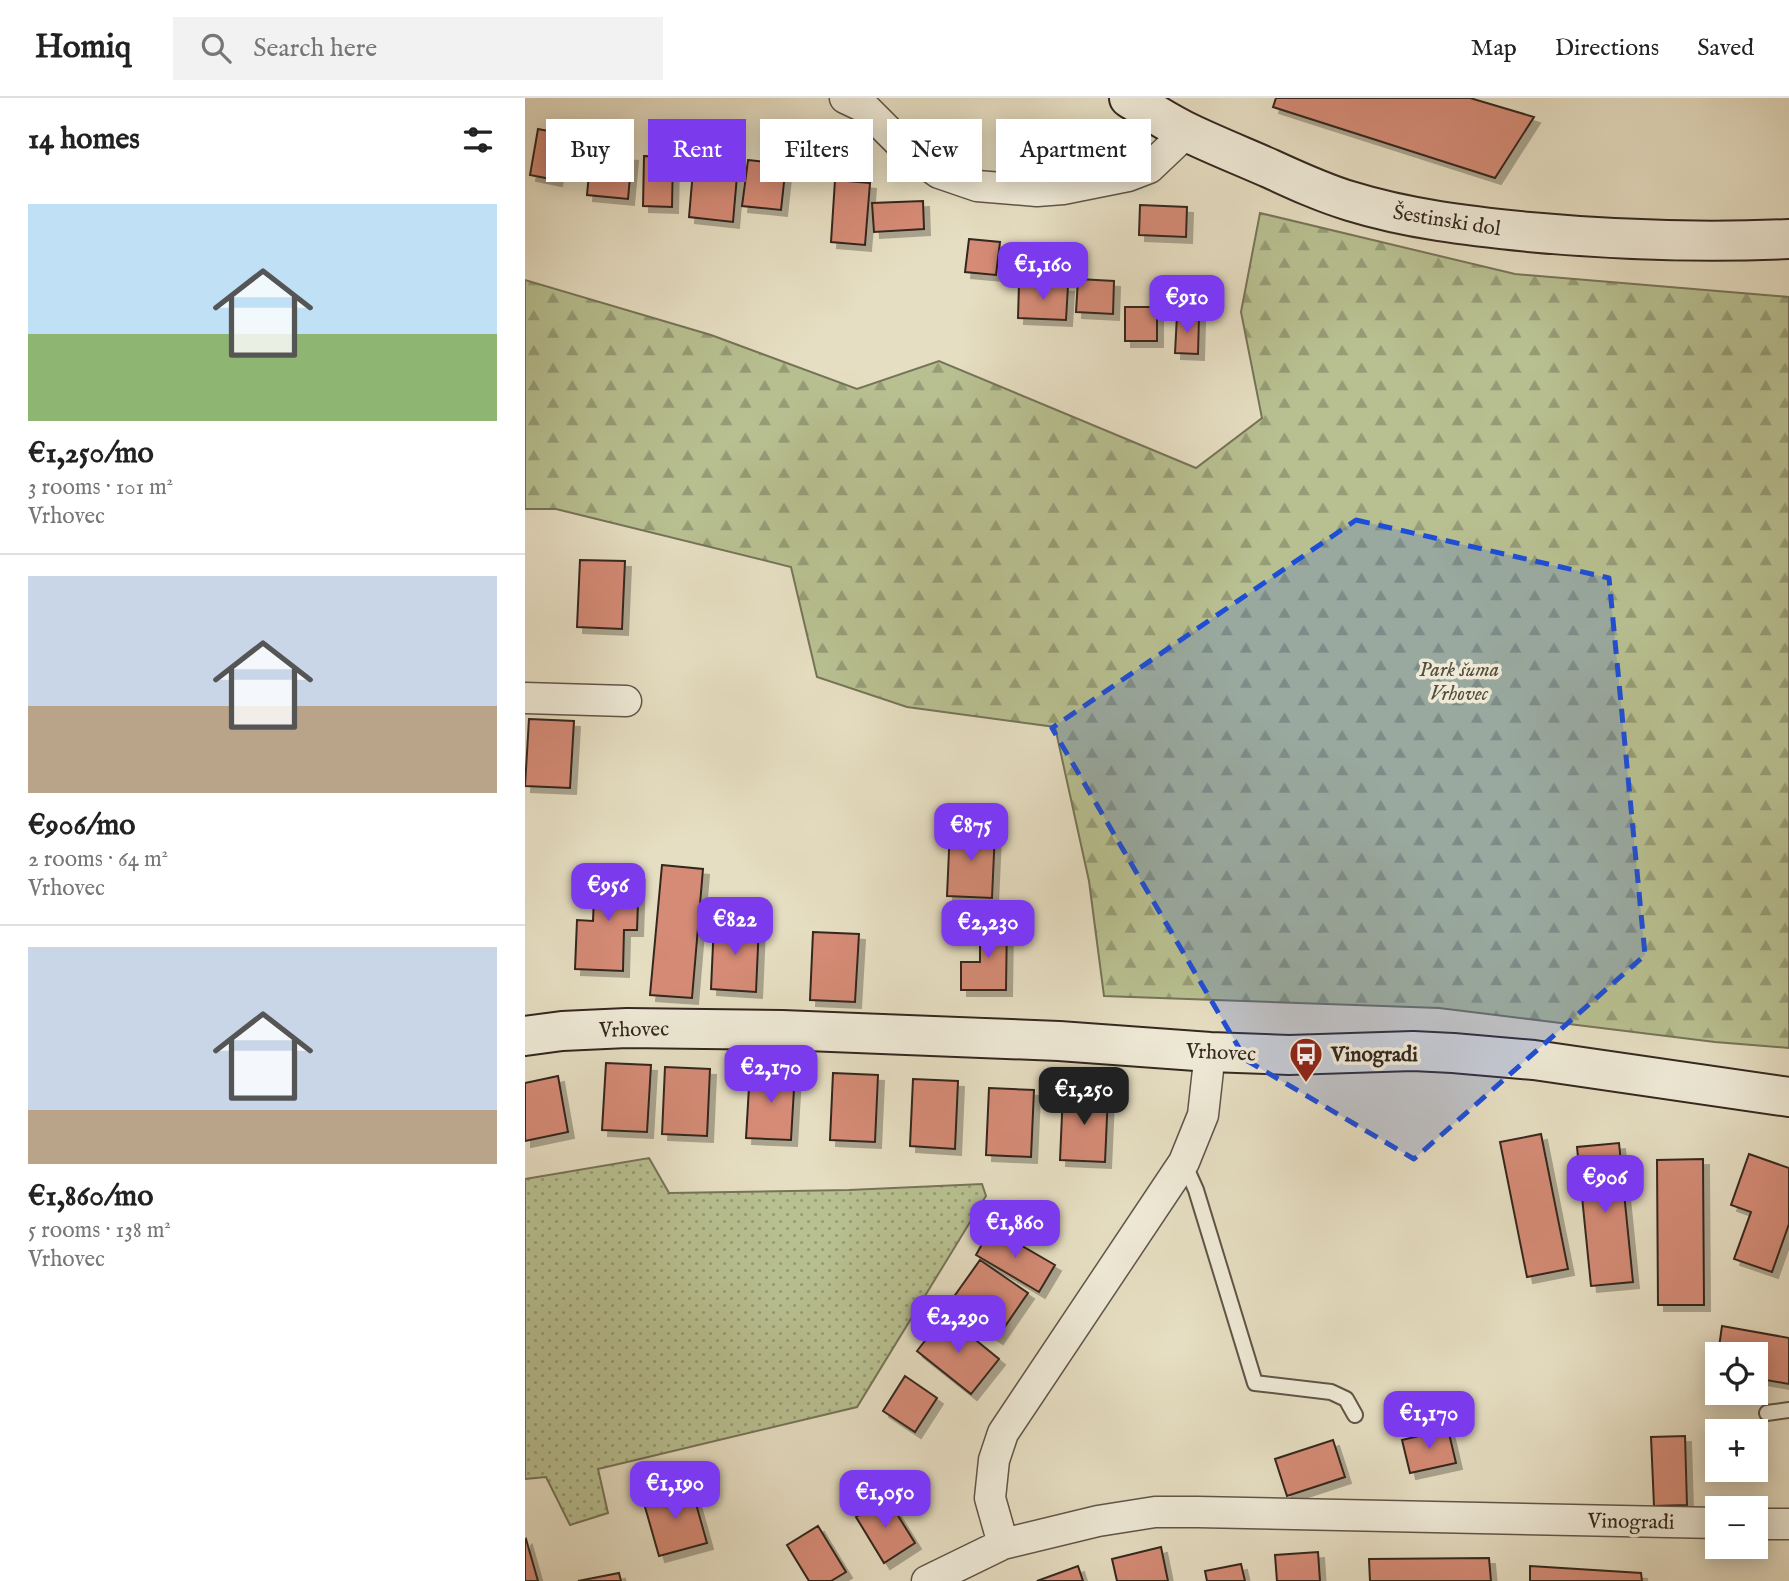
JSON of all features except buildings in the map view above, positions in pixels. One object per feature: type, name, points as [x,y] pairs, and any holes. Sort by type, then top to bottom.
[{"type":"street","points":[[845,98],[864,107],[908,150],[939,173],[977,186],[1037,191],[1063,189],[1128,176],[1149,168],[1187,132]]},
{"type":"street","name":"Šestinski dol","points":[[1129,98],[1187,132],[1306,185],[1349,201],[1428,219],[1486,228],[1594,238],[1727,242],[1789,239]]},
{"type":"street","points":[[525,698],[627,701]]},
{"type":"street","name":"Vrhovec","points":[[525,1036],[627,1028],[782,1030],[1059,1041],[1289,1055],[1413,1051],[1534,1060],[1789,1097]]},
{"type":"street","points":[[1003,1544],[990,1498],[994,1460],[1003,1433],[1184,1162],[1203,1115],[1210,1052]]},
{"type":"street","name":"Vinogradi","points":[[927,1581],[1003,1544],[1098,1521],[1156,1512],[1705,1523]]},
{"type":"street","points":[[1768,1524],[1789,1524]]},
{"type":"lane","points":[[1184,1162],[1196,1190],[1255,1384],[1331,1392],[1346,1399],[1355,1415]]},
{"type":"lane","points":[[1767,1413],[1789,1410]]},
{"type":"highlighted area","points":[[1356,520],[1609,578],[1645,955],[1414,1159],[1246,1060],[1052,728]]},
{"type":"green space","name":"Park šuma Vrhovec","points":[[1260,213],[1515,274],[1789,297],[1789,1048],[1715,1042],[1439,1008],[1104,996],[1089,881],[1055,727],[907,707],[817,677],[791,567],[556,509],[525,509],[525,280],[711,335],[857,389],[939,361],[1196,468],[1262,418],[1241,312]]},
{"type":"green space","points":[[649,1158],[669,1193],[849,1190],[982,1184],[986,1196],[857,1407],[598,1469],[608,1513],[570,1525],[546,1477],[525,1479],[525,1179]]},
{"type":"place","name":"Vinogradi","points":[[1306,1084]]}]
